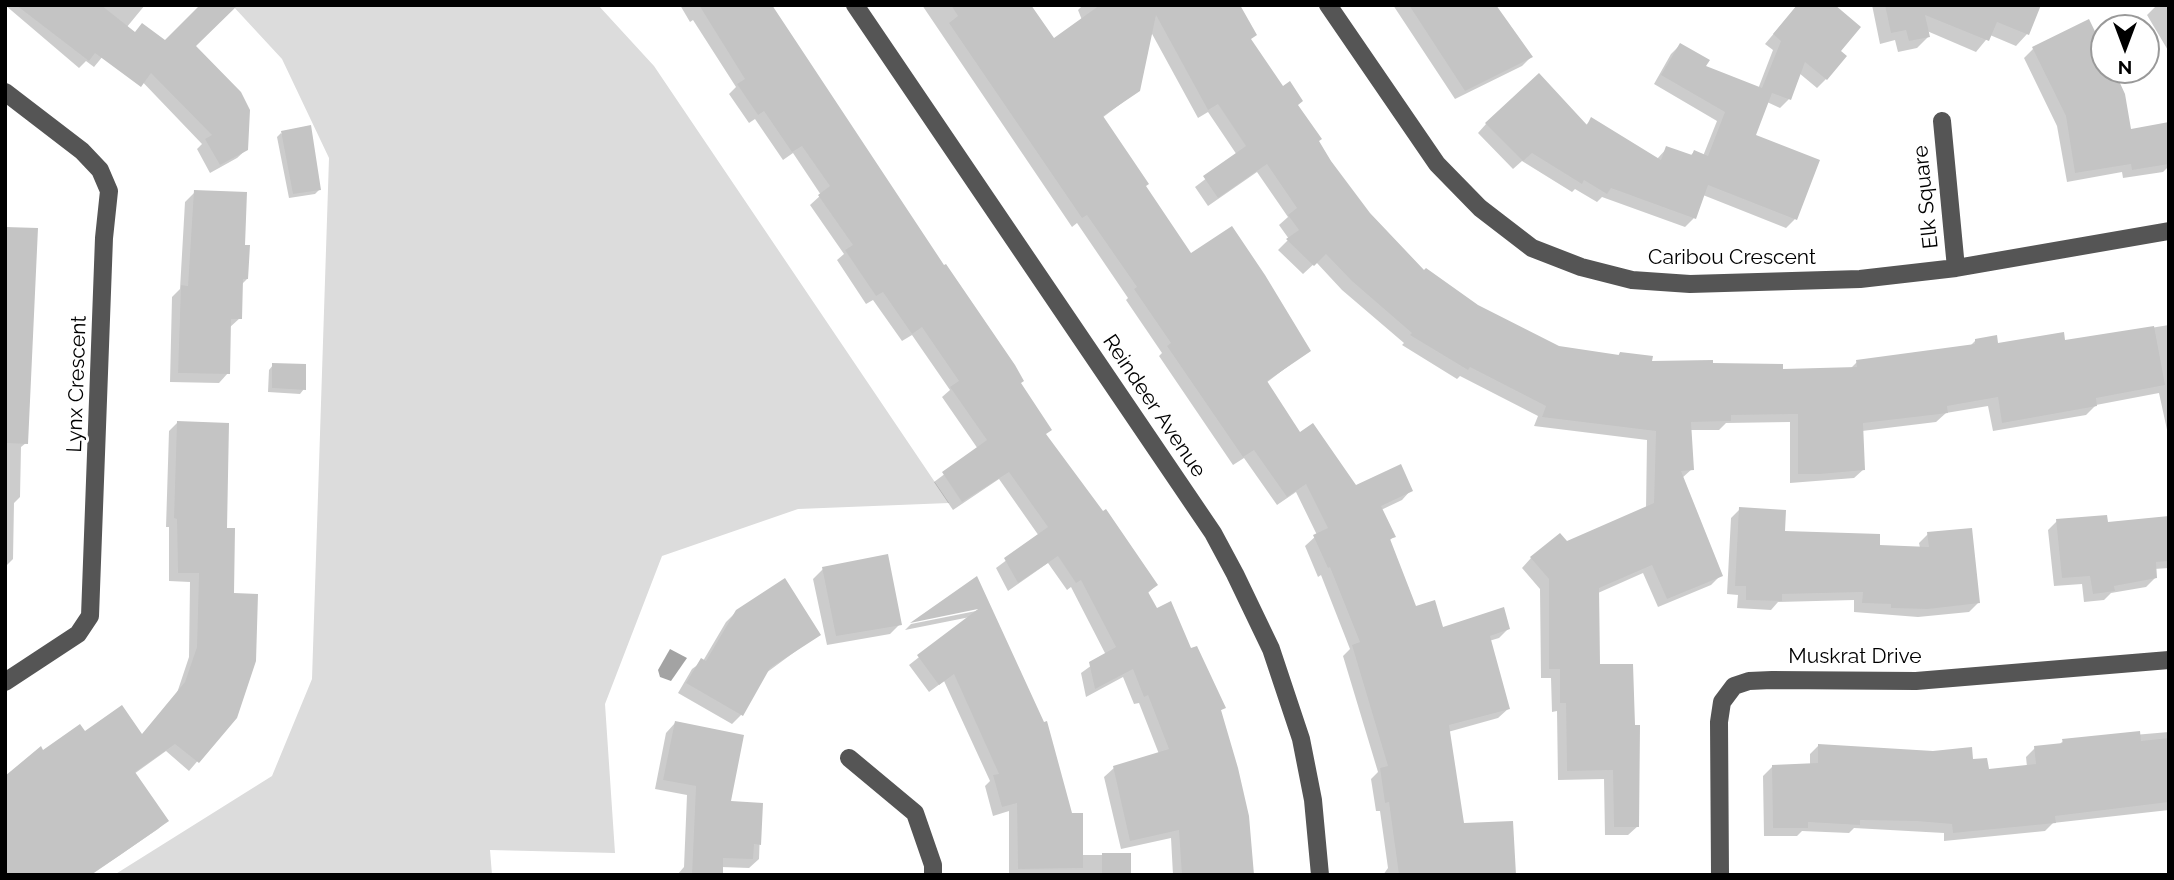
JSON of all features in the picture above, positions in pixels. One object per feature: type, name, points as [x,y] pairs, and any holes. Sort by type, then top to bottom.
[{"type":"street","name":"Reindeer Avenue","points":[[855,5],[1213,533],[1235,574],[1271,649],[1301,739],[1313,800],[1320,875]]},
{"type":"street","name":"Caribou Crescent","points":[[1328,5],[1437,164],[1480,208],[1532,248],[1581,267],[1632,280],[1690,284],[1860,279],[1956,268],[2169,232]]},
{"type":"street","name":"Lynx Crescent","points":[[5,92],[82,151],[100,170],[109,191],[104,238],[90,616],[78,634],[5,682]]},
{"type":"street","name":"Elk Square","points":[[1942,121],[1956,268]]},
{"type":"street","name":"Muskrat Drive","points":[[1720,875],[1719,722],[1722,702],[1734,687],[1749,681],[1772,680],[1916,681],[2169,660]]},
{"type":"street","points":[[849,758],[915,813],[933,865],[933,875]]},
{"type":"shaded area","points":[[232,5],[598,5],[654,66],[949,503],[798,509],[662,556],[605,704],[615,853],[490,850],[492,875],[114,875],[272,776],[312,679],[329,158],[282,59]]},
{"type":"shaded area","points":[[670,649],[687,658],[671,681],[660,677],[658,670]]},
{"type":"building","points":[[16,5],[101,5],[135,32],[142,23],[165,40],[200,5],[238,5],[196,46],[241,92],[250,110],[248,150],[220,165],[205,139],[212,135],[151,73],[141,87],[95,53],[89,61]]},
{"type":"building","points":[[699,5],[772,5],[944,265],[946,264],[1015,365],[1024,381],[1021,383],[1052,430],[1046,434],[1103,511],[1106,509],[1158,585],[1148,592],[1157,608],[1171,601],[1191,648],[1197,646],[1226,708],[1221,710],[1249,816],[1254,875],[1182,875],[1179,830],[1130,841],[1113,766],[1169,749],[1148,695],[1144,697],[1133,669],[1095,689],[1089,662],[1116,647],[1081,580],[1076,583],[1058,556],[1018,583],[1004,558],[1048,527],[1009,472],[962,502],[942,472],[987,440],[950,387],[959,381],[922,327],[912,334],[883,292],[876,296],[845,250],[853,245],[818,195],[830,186],[802,146],[792,152],[764,111],[758,115],[737,84],[745,79]]},
{"type":"building","points":[[951,5],[1031,5],[1054,38],[1100,5],[1240,5],[1257,35],[1251,39],[1283,86],[1290,81],[1303,101],[1298,105],[1322,139],[1319,141],[1331,161],[1370,213],[1424,270],[1426,268],[1478,305],[1559,346],[1619,355],[1620,352],[1653,356],[1652,361],[1713,360],[1713,363],[1783,364],[1783,369],[1857,367],[1856,360],[1975,344],[1975,339],[1997,335],[1998,343],[2064,332],[2065,340],[2154,326],[2165,385],[2096,398],[2097,406],[2002,423],[1998,397],[1947,406],[1948,413],[1863,423],[1865,470],[1820,474],[1798,474],[1798,414],[1731,415],[1731,421],[1691,422],[1694,470],[1681,471],[1723,576],[1667,599],[1652,565],[1599,588],[1600,664],[1633,664],[1635,725],[1640,725],[1639,827],[1614,827],[1613,770],[1567,771],[1566,703],[1560,703],[1560,669],[1549,669],[1549,579],[1530,557],[1560,533],[1567,541],[1654,503],[1656,431],[1542,417],[1546,406],[1470,367],[1468,370],[1410,335],[1412,333],[1352,281],[1326,254],[1314,266],[1286,239],[1299,230],[1288,215],[1297,208],[1267,164],[1218,198],[1203,176],[1246,146],[1218,104],[1208,110],[1156,15],[1140,91],[1103,116],[1191,253],[1232,226],[1265,275],[1311,351],[1267,381],[1300,432],[1313,423],[1356,485],[1401,464],[1413,491],[1381,506],[1396,537],[1390,539],[1416,606],[1435,600],[1443,627],[1504,607],[1510,629],[1490,636],[1510,709],[1449,725],[1464,823],[1513,821],[1516,875],[1399,875],[1389,802],[1385,803],[1380,768],[1388,766],[1352,645],[1360,642],[1330,567],[1328,568],[1313,535],[1328,528],[1306,484],[1287,497],[1254,450],[1243,457],[1167,346],[1171,343],[1134,289],[1137,287],[1087,215],[1082,218],[949,23],[958,16]]},
{"type":"building","points":[[1409,5],[1496,5],[1533,57],[1465,91]]},
{"type":"building","points":[[1797,5],[1835,5],[1861,27],[1841,51],[1847,56],[1827,80],[1805,62],[1791,100],[1772,93],[1756,135],[1820,160],[1797,220],[1708,185],[1696,219],[1611,188],[1607,194],[1584,180],[1582,184],[1532,153],[1523,161],[1485,123],[1539,73],[1587,125],[1591,117],[1661,160],[1666,146],[1692,155],[1694,150],[1708,156],[1725,112],[1661,75],[1680,43],[1710,60],[1706,66],[1762,88],[1781,41],[1773,34]]},
{"type":"building","points":[[1885,5],[2041,5],[2029,35],[1997,22],[1989,41],[1925,15],[1930,37],[1909,41],[1906,30],[1891,33]]},
{"type":"building","points":[[2089,19],[2090,84],[2120,84],[2125,94],[2131,129],[2169,122],[2169,164],[2132,170],[2131,164],[2075,173],[2066,116],[2032,47]]},
{"type":"building","points":[[311,125],[321,190],[293,194],[281,131]]},
{"type":"building","points":[[194,190],[247,192],[245,245],[250,245],[248,279],[243,279],[242,319],[231,319],[230,374],[178,373],[181,285],[188,286]]},
{"type":"building","points":[[5,227],[38,228],[28,444],[5,443]]},
{"type":"building","points":[[272,363],[306,364],[306,390],[272,388]]},
{"type":"building","points":[[177,421],[229,423],[227,528],[235,528],[234,593],[258,594],[256,661],[237,718],[199,763],[175,744],[135,772],[169,821],[120,855],[90,875],[5,875],[5,776],[41,746],[43,750],[80,724],[85,731],[122,705],[142,734],[185,682],[197,647],[199,573],[178,573],[177,519],[174,518]]},
{"type":"building","points":[[1739,507],[1786,510],[1785,531],[1880,534],[1880,545],[1929,547],[1927,532],[1972,528],[1980,603],[1928,609],[1891,608],[1891,604],[1862,603],[1863,592],[1782,594],[1782,601],[1746,600],[1746,586],[1735,586]]},
{"type":"building","points":[[2107,515],[2108,522],[2169,516],[2169,561],[2156,562],[2157,578],[2114,586],[2115,591],[2093,594],[2090,576],[2062,578],[2056,519]]},
{"type":"building","points":[[888,554],[902,625],[836,636],[822,567]]},
{"type":"building","points":[[977,576],[1044,722],[1047,721],[1072,813],[1083,813],[1083,868],[1018,869],[1017,803],[1002,807],[993,775],[999,774],[954,674],[939,685],[917,655],[978,609],[910,623]]},
{"type":"building","points":[[785,578],[821,635],[770,668],[743,716],[686,683],[701,658],[706,661],[736,610]]},
{"type":"building","points":[[675,721],[744,735],[731,801],[763,803],[761,845],[754,844],[753,859],[723,858],[723,875],[692,875],[696,786],[663,780]]},
{"type":"building","points":[[2140,731],[2141,741],[2169,738],[2169,802],[2055,816],[2056,823],[1953,833],[1952,824],[1916,821],[1860,820],[1860,825],[1808,822],[1808,828],[1773,828],[1772,765],[1818,763],[1818,744],[1933,751],[1972,747],[1973,759],[1987,758],[1989,769],[2036,764],[2034,746],[2063,743],[2062,739]]},
{"type":"building","points":[[1102,853],[1131,853],[1131,875],[1102,875]]}]
